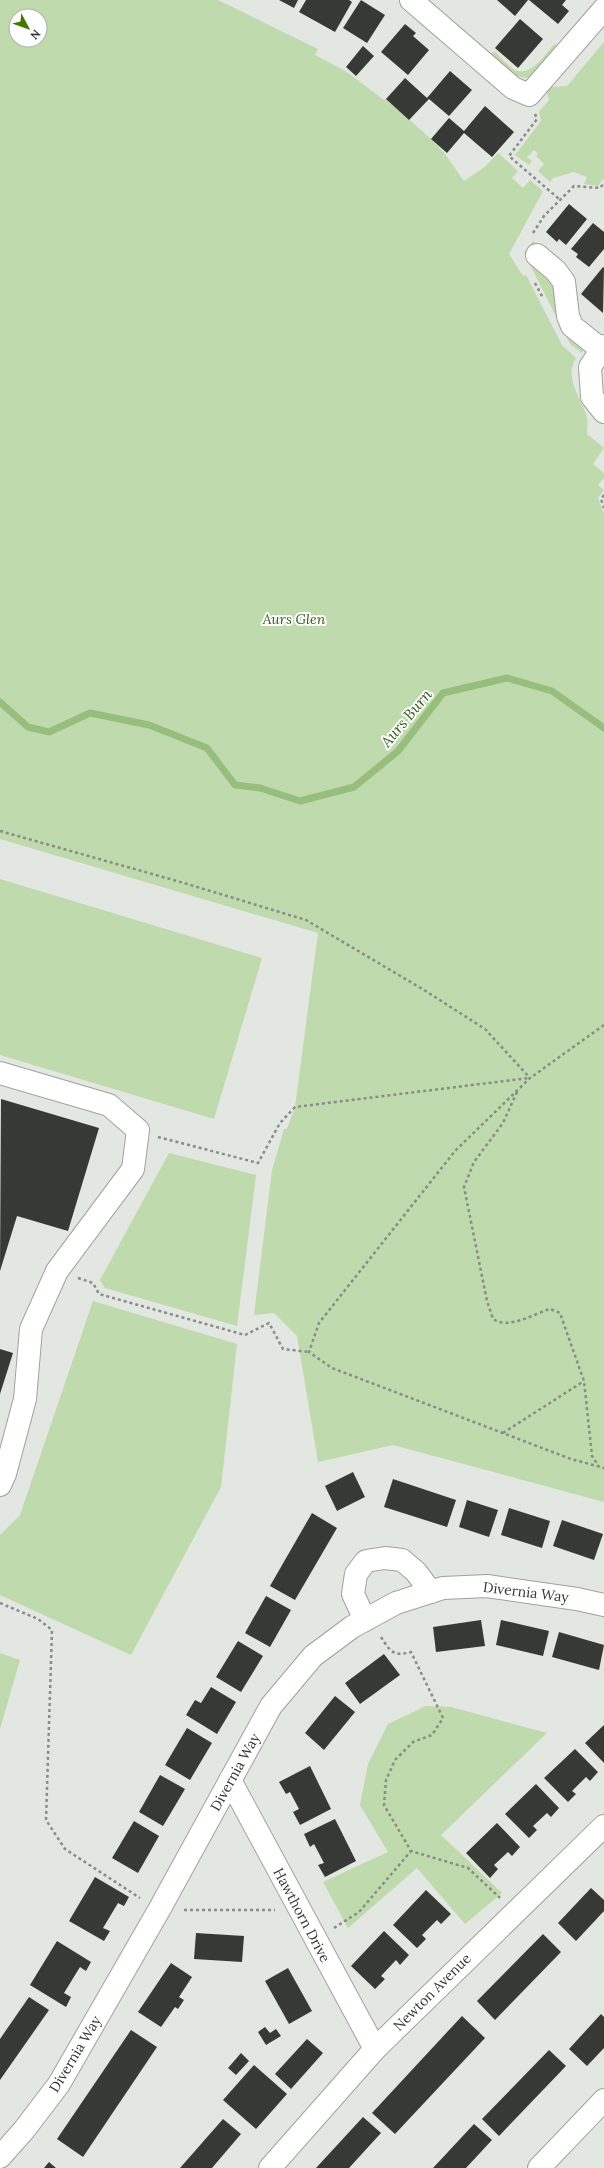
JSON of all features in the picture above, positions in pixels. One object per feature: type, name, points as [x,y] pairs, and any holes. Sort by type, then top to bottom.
[{"type":"street","points":[[412,0],[513,88],[529,95],[604,9]]},
{"type":"street","points":[[537,255],[556,271],[564,282],[568,316],[572,326],[603,348],[590,367],[592,396],[604,412]]},
{"type":"street","points":[[0,1073],[109,1105],[138,1130],[133,1169],[57,1271],[31,1329],[25,1399],[5,1474],[0,1485]]},
{"type":"street","points":[[368,1619],[353,1594],[356,1574],[366,1561],[385,1558],[402,1560],[416,1572],[431,1592]]},
{"type":"street","name":"Divernia Way","points":[[0,2157],[24,2130],[59,2084],[159,1910],[271,1706],[308,1662],[352,1627],[396,1603],[443,1588],[487,1586],[577,1599],[604,1605]]},
{"type":"street","name":"Hawthorn Drive","points":[[230,1780],[375,2049]]},
{"type":"street","name":"Newton Avenue","points":[[270,2168],[375,2049],[604,1826]]},
{"type":"street","points":[[538,2168],[604,2100]]},
{"type":"path","points":[[529,95],[537,119],[509,156],[559,199]]},
{"type":"path","points":[[604,495],[601,499],[604,508]]},
{"type":"path","points":[[0,831],[184,883],[306,920],[424,990],[485,1029],[530,1078]]},
{"type":"path","points":[[310,1352],[319,1323],[456,1151],[530,1078],[604,1025]]},
{"type":"path","points":[[138,1134],[143,1133],[258,1164],[280,1123],[295,1107],[530,1078]]},
{"type":"path","points":[[518,1090],[503,1123],[474,1162],[464,1187],[487,1301],[493,1320],[499,1324],[512,1324],[550,1309],[560,1313],[584,1381],[592,1456],[599,1467]]},
{"type":"path","points":[[57,1271],[93,1283],[98,1294],[245,1335],[268,1323],[282,1349],[310,1352],[332,1368],[571,1459],[604,1468]]},
{"type":"path","points":[[503,1433],[584,1381]]},
{"type":"path","points":[[0,1603],[38,1619],[52,1630],[46,1820],[65,1849],[159,1910],[300,1910]]},
{"type":"path","points":[[368,1619],[389,1650],[401,1655],[411,1652],[443,1718],[432,1734],[413,1742],[395,1760],[386,1780],[384,1804],[411,1851],[468,1868],[515,1912]]},
{"type":"path","points":[[316,1940],[359,1912],[411,1851]]},
{"type":"green space","name":"Aurs Glen","points":[[0,0],[218,0],[318,49],[315,55],[347,72],[384,100],[386,99],[431,139],[445,154],[464,181],[486,166],[498,153],[518,171],[512,178],[523,188],[530,180],[543,191],[509,254],[523,276],[526,275],[562,345],[576,358],[573,366],[572,381],[585,410],[587,418],[587,434],[604,448],[593,464],[604,473],[604,478],[598,485],[604,490],[598,498],[604,513],[604,1502],[393,1445],[318,1462],[297,1336],[274,1313],[254,1315],[272,1170],[284,1129],[287,1129],[295,1107],[318,933],[0,839]]},
{"type":"green space","points":[[604,42],[604,178],[598,186],[584,184],[587,177],[574,172],[553,178],[550,182],[538,171],[544,164],[536,156],[538,154],[534,150],[527,157],[532,161],[529,165],[515,155],[541,121],[539,112],[549,100],[547,92],[551,87],[567,86]]},
{"type":"green space","points":[[555,43],[557,51],[544,68],[532,77],[525,78],[512,73],[490,55],[494,51],[515,70],[527,70],[538,63]]},
{"type":"green space","points":[[533,241],[544,250],[548,275],[585,347],[582,353],[570,344],[524,253]]},
{"type":"green space","points":[[0,879],[262,958],[214,1119],[0,1055]]},
{"type":"green space","points":[[169,1153],[256,1175],[237,1326],[105,1288],[100,1280]]},
{"type":"green space","points":[[93,1301],[237,1344],[221,1487],[131,1655],[0,1595],[0,1535],[20,1515]]},
{"type":"green space","points":[[0,1653],[20,1660],[0,1729]]},
{"type":"green space","points":[[426,1706],[451,1707],[547,1733],[441,1835],[502,1893],[465,1924],[417,1868],[348,1928],[323,1882],[388,1852],[360,1805],[368,1764],[388,1724]]},
{"type":"building","points":[[279,0],[298,0],[294,8]]},
{"type":"building","points":[[306,0],[349,0],[352,2],[335,32],[299,12]]},
{"type":"building","points":[[361,0],[385,15],[367,43],[343,28]]},
{"type":"building","points":[[497,0],[528,0],[515,16]]},
{"type":"building","points":[[529,0],[566,0],[562,5],[569,11],[558,24]]},
{"type":"building","points":[[520,19],[543,39],[518,68],[495,48]]},
{"type":"building","points":[[405,24],[416,33],[413,36],[429,50],[408,75],[381,52]]},
{"type":"building","points":[[363,46],[374,56],[356,76],[346,67]]},
{"type":"building","points":[[450,71],[472,90],[449,116],[429,99],[409,120],[386,99],[405,78],[427,98]]},
{"type":"building","points":[[485,106],[514,132],[492,157],[464,133],[447,153],[431,139],[449,118],[464,131]]},
{"type":"building","points":[[569,204],[587,219],[566,245],[559,239],[557,242],[546,232]]},
{"type":"building","points":[[593,223],[604,232],[604,249],[589,267],[576,257],[578,254],[571,249]]},
{"type":"building","points":[[603,267],[604,268],[603,313],[581,294]]},
{"type":"building","points":[[1,1099],[99,1128],[68,1231],[17,1216],[0,1271]]},
{"type":"building","points":[[0,1349],[13,1353],[0,1394]]},
{"type":"building","points":[[353,1472],[365,1497],[337,1511],[325,1486]]},
{"type":"building","points":[[393,1479],[456,1500],[447,1527],[384,1507]]},
{"type":"building","points":[[467,1500],[498,1510],[489,1537],[459,1527]]},
{"type":"building","points":[[509,1508],[550,1521],[542,1548],[501,1535]]},
{"type":"building","points":[[312,1513],[337,1528],[295,1600],[270,1586]]},
{"type":"building","points":[[562,1520],[603,1534],[594,1560],[553,1546]]},
{"type":"building","points":[[266,1596],[291,1610],[270,1647],[245,1633]]},
{"type":"building","points":[[481,1620],[485,1646],[436,1652],[433,1627]]},
{"type":"building","points":[[501,1620],[549,1631],[543,1656],[496,1645]]},
{"type":"building","points":[[559,1632],[604,1645],[599,1670],[552,1657]]},
{"type":"building","points":[[238,1641],[263,1656],[241,1692],[216,1677]]},
{"type":"building","points":[[384,1654],[400,1675],[360,1704],[345,1683]]},
{"type":"building","points":[[211,1687],[236,1702],[217,1734],[186,1715],[195,1700],[201,1703]]},
{"type":"building","points":[[335,1696],[355,1712],[324,1750],[305,1733]]},
{"type":"building","points":[[604,1725],[604,1763],[585,1743]]},
{"type":"building","points":[[187,1728],[212,1743],[190,1780],[165,1765]]},
{"type":"building","points":[[575,1749],[598,1772],[590,1781],[586,1777],[572,1791],[576,1794],[568,1802],[544,1778]]},
{"type":"building","points":[[310,1766],[331,1809],[300,1825],[293,1812],[299,1809],[290,1792],[286,1794],[279,1782]]},
{"type":"building","points":[[160,1775],[185,1789],[163,1826],[139,1812]]},
{"type":"building","points":[[536,1784],[559,1808],[551,1817],[547,1813],[533,1826],[537,1830],[529,1838],[505,1814]]},
{"type":"building","points":[[335,1819],[356,1861],[325,1877],[318,1865],[324,1863],[314,1844],[310,1847],[304,1834]]},
{"type":"building","points":[[134,1821],[159,1836],[138,1873],[112,1858]]},
{"type":"building","points":[[497,1823],[520,1847],[512,1856],[508,1852],[494,1865],[498,1869],[490,1878],[466,1853]]},
{"type":"building","points":[[95,1877],[129,1897],[124,1906],[118,1903],[103,1928],[110,1931],[104,1941],[69,1921]]},
{"type":"building","points":[[591,1888],[604,1900],[604,1911],[576,1941],[558,1923]]},
{"type":"building","points":[[426,1890],[451,1914],[441,1924],[437,1920],[422,1935],[426,1939],[417,1948],[393,1925]]},
{"type":"building","points":[[384,1931],[409,1955],[400,1965],[396,1960],[381,1976],[385,1979],[375,1989],[351,1966]]},
{"type":"building","points":[[196,1933],[244,1936],[242,1962],[194,1959]]},
{"type":"building","points":[[543,1934],[561,1952],[495,2020],[477,2001]]},
{"type":"building","points":[[57,1941],[91,1962],[86,1971],[80,1967],[64,1993],[71,1997],[66,2007],[30,1985]]},
{"type":"building","points":[[171,1963],[192,1977],[179,1997],[184,2000],[178,2009],[175,2007],[161,2027],[138,2012]]},
{"type":"building","points":[[288,1968],[312,2011],[289,2024],[265,1981]]},
{"type":"building","points":[[29,1997],[49,2010],[0,2080],[0,2039]]},
{"type":"building","points":[[601,2014],[604,2017],[604,2048],[587,2066],[569,2049]]},
{"type":"building","points":[[462,2016],[485,2038],[395,2134],[372,2113]]},
{"type":"building","points":[[265,2027],[270,2033],[276,2029],[281,2036],[266,2045],[258,2032]]},
{"type":"building","points":[[131,2030],[157,2047],[83,2157],[57,2139]]},
{"type":"building","points":[[307,2039],[323,2053],[291,2089],[275,2074]]},
{"type":"building","points":[[549,2050],[566,2066],[499,2136],[482,2119]]},
{"type":"building","points":[[241,2053],[249,2061],[236,2075],[228,2068]]},
{"type":"building","points":[[254,2065],[287,2094],[256,2129],[223,2100]]},
{"type":"building","points":[[363,2117],[381,2133],[349,2168],[316,2168]]},
{"type":"building","points":[[223,2119],[241,2134],[212,2168],[180,2168]]},
{"type":"building","points":[[474,2124],[492,2140],[466,2168],[433,2168]]},
{"type":"building","points":[[49,2162],[56,2168],[44,2168]]},
{"type":"waterway","name":"Aurs Burn","points":[[0,702],[28,727],[49,732],[90,713],[149,725],[207,748],[235,785],[260,788],[300,801],[354,787],[398,751],[443,693],[507,678],[552,691],[604,728]]}]
